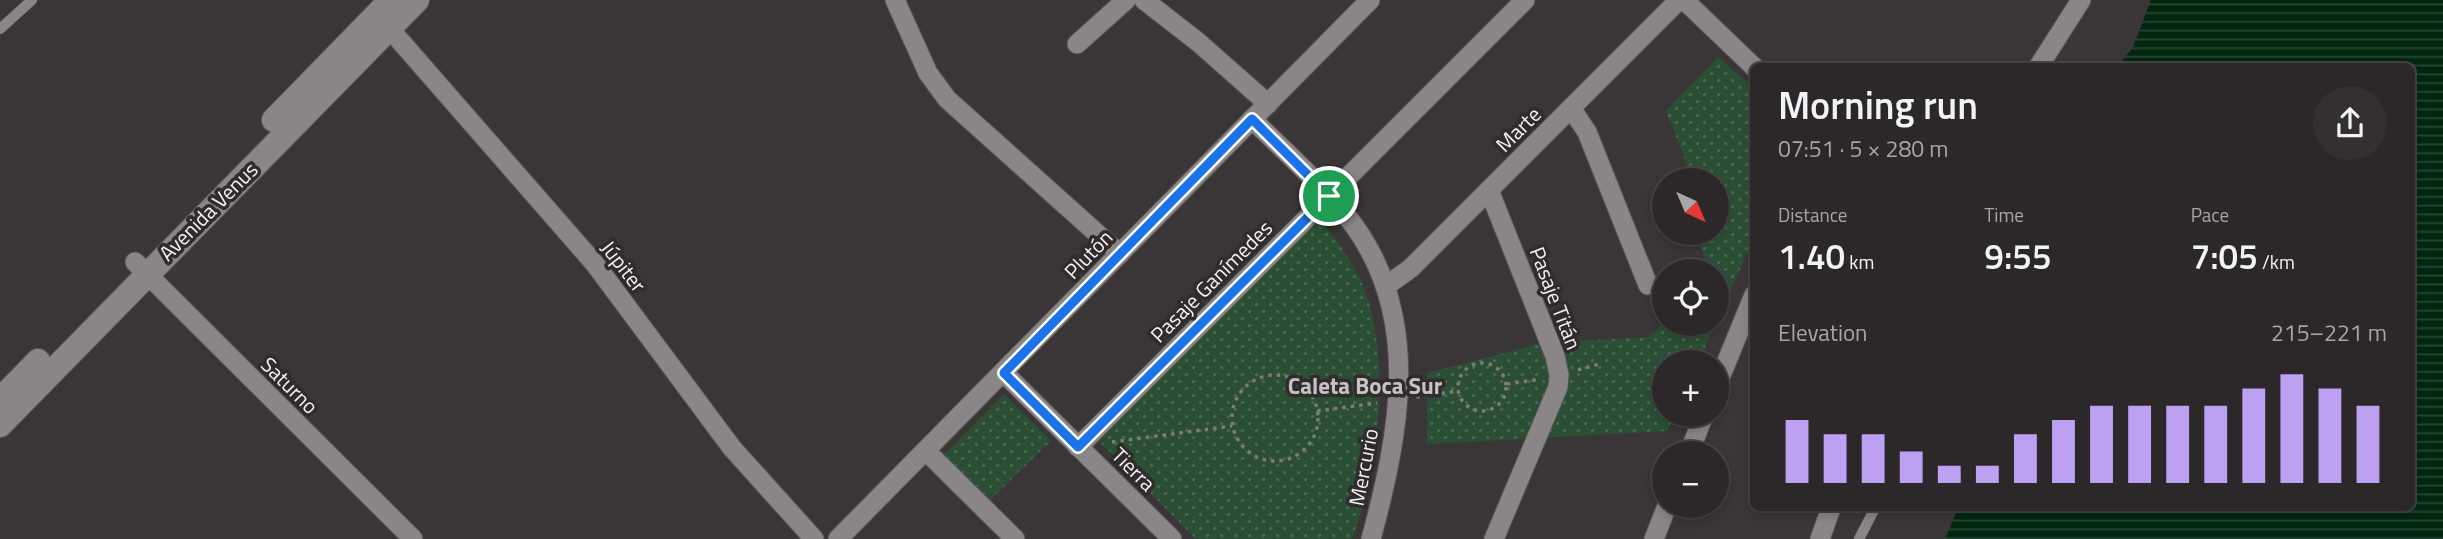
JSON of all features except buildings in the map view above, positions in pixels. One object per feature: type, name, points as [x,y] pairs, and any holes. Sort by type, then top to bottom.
[{"type":"street","name":"Avenida Venus","points":[[0,425],[140,268],[391,0]]},
{"type":"street","name":"Avenida Venus","points":[[0,400],[417,0]]},
{"type":"street","points":[[895,0],[928,73],[947,99],[1120,254]]},
{"type":"street","points":[[1077,44],[1126,0]]},
{"type":"street","points":[[1144,0],[1198,42],[1268,104]]},
{"type":"street","name":"Plutón","points":[[849,536],[927,452],[1370,0]]},
{"type":"street","name":"Pasaje Ganímedes","points":[[1078,447],[1525,0]]},
{"type":"street","name":"Marte","points":[[1386,286],[1411,268],[1679,0]]},
{"type":"street","points":[[1684,0],[1750,63]]},
{"type":"street","points":[[2041,63],[2081,0]]},
{"type":"street","name":"Júpiter","points":[[389,28],[586,254],[732,447],[814,539]]},
{"type":"street","points":[[1571,108],[1587,132],[1648,285]]},
{"type":"street","name":"Mercurio","points":[[1252,119],[1329,196],[1362,237],[1386,286],[1399,344],[1399,399],[1389,464],[1371,539]]},
{"type":"street","name":"Pasaje Titán","points":[[1489,190],[1555,356],[1559,375],[1558,387],[1494,539]]},
{"type":"street","name":"Saturno","points":[[140,268],[413,539]]},
{"type":"street","points":[[1729,356],[1750,305]]},
{"type":"street","name":"Tierra","points":[[1004,373],[1172,539]]},
{"type":"street","points":[[927,452],[1015,539]]},
{"type":"street","points":[[1820,539],[1830,511]]},
{"type":"street","points":[[1654,539],[1662,518]]},
{"type":"lane","points":[[0,29],[32,0]]},
{"type":"lane","points":[[1859,539],[1873,511]]},
{"type":"path","points":[[1487,363],[1504,376],[1506,393],[1498,406],[1477,411],[1463,402],[1458,386],[1466,369],[1487,363]]},
{"type":"path","points":[[1274,375],[1286,376],[1307,389],[1317,411],[1317,424],[1308,446],[1298,454],[1276,461],[1252,455],[1236,438],[1232,426],[1235,402],[1241,391],[1250,382],[1274,375]]},
{"type":"path","points":[[1078,447],[1232,426]]},
{"type":"shaded area","points":[[2151,0],[2443,0],[2443,539],[1945,539],[1957,511],[2415,511],[2415,63],[2120,63],[2133,47]]},
{"type":"shaded area","points":[[1718,57],[1750,85],[1750,246],[1729,294],[1729,259],[1705,259],[1701,247],[1729,245],[1729,168],[1688,168],[1666,111]]},
{"type":"shaded area","points":[[1320,219],[1348,257],[1361,281],[1371,310],[1377,342],[1379,410],[1375,445],[1369,479],[1352,539],[1196,539],[1099,441]]},
{"type":"shaded area","points":[[1652,334],[1710,336],[1704,350],[1652,350],[1652,427],[1669,427],[1667,431],[1427,444],[1427,373],[1543,343],[1649,337]]},
{"type":"shaded area","points":[[1004,394],[1051,441],[990,500],[944,455]]},
{"type":"district","name":"Caleta Boca Sur","points":[[1365,385]]},
{"type":"route","points":[[1252,119],[1329,196],[1078,447],[1004,373],[1252,119]]}]
